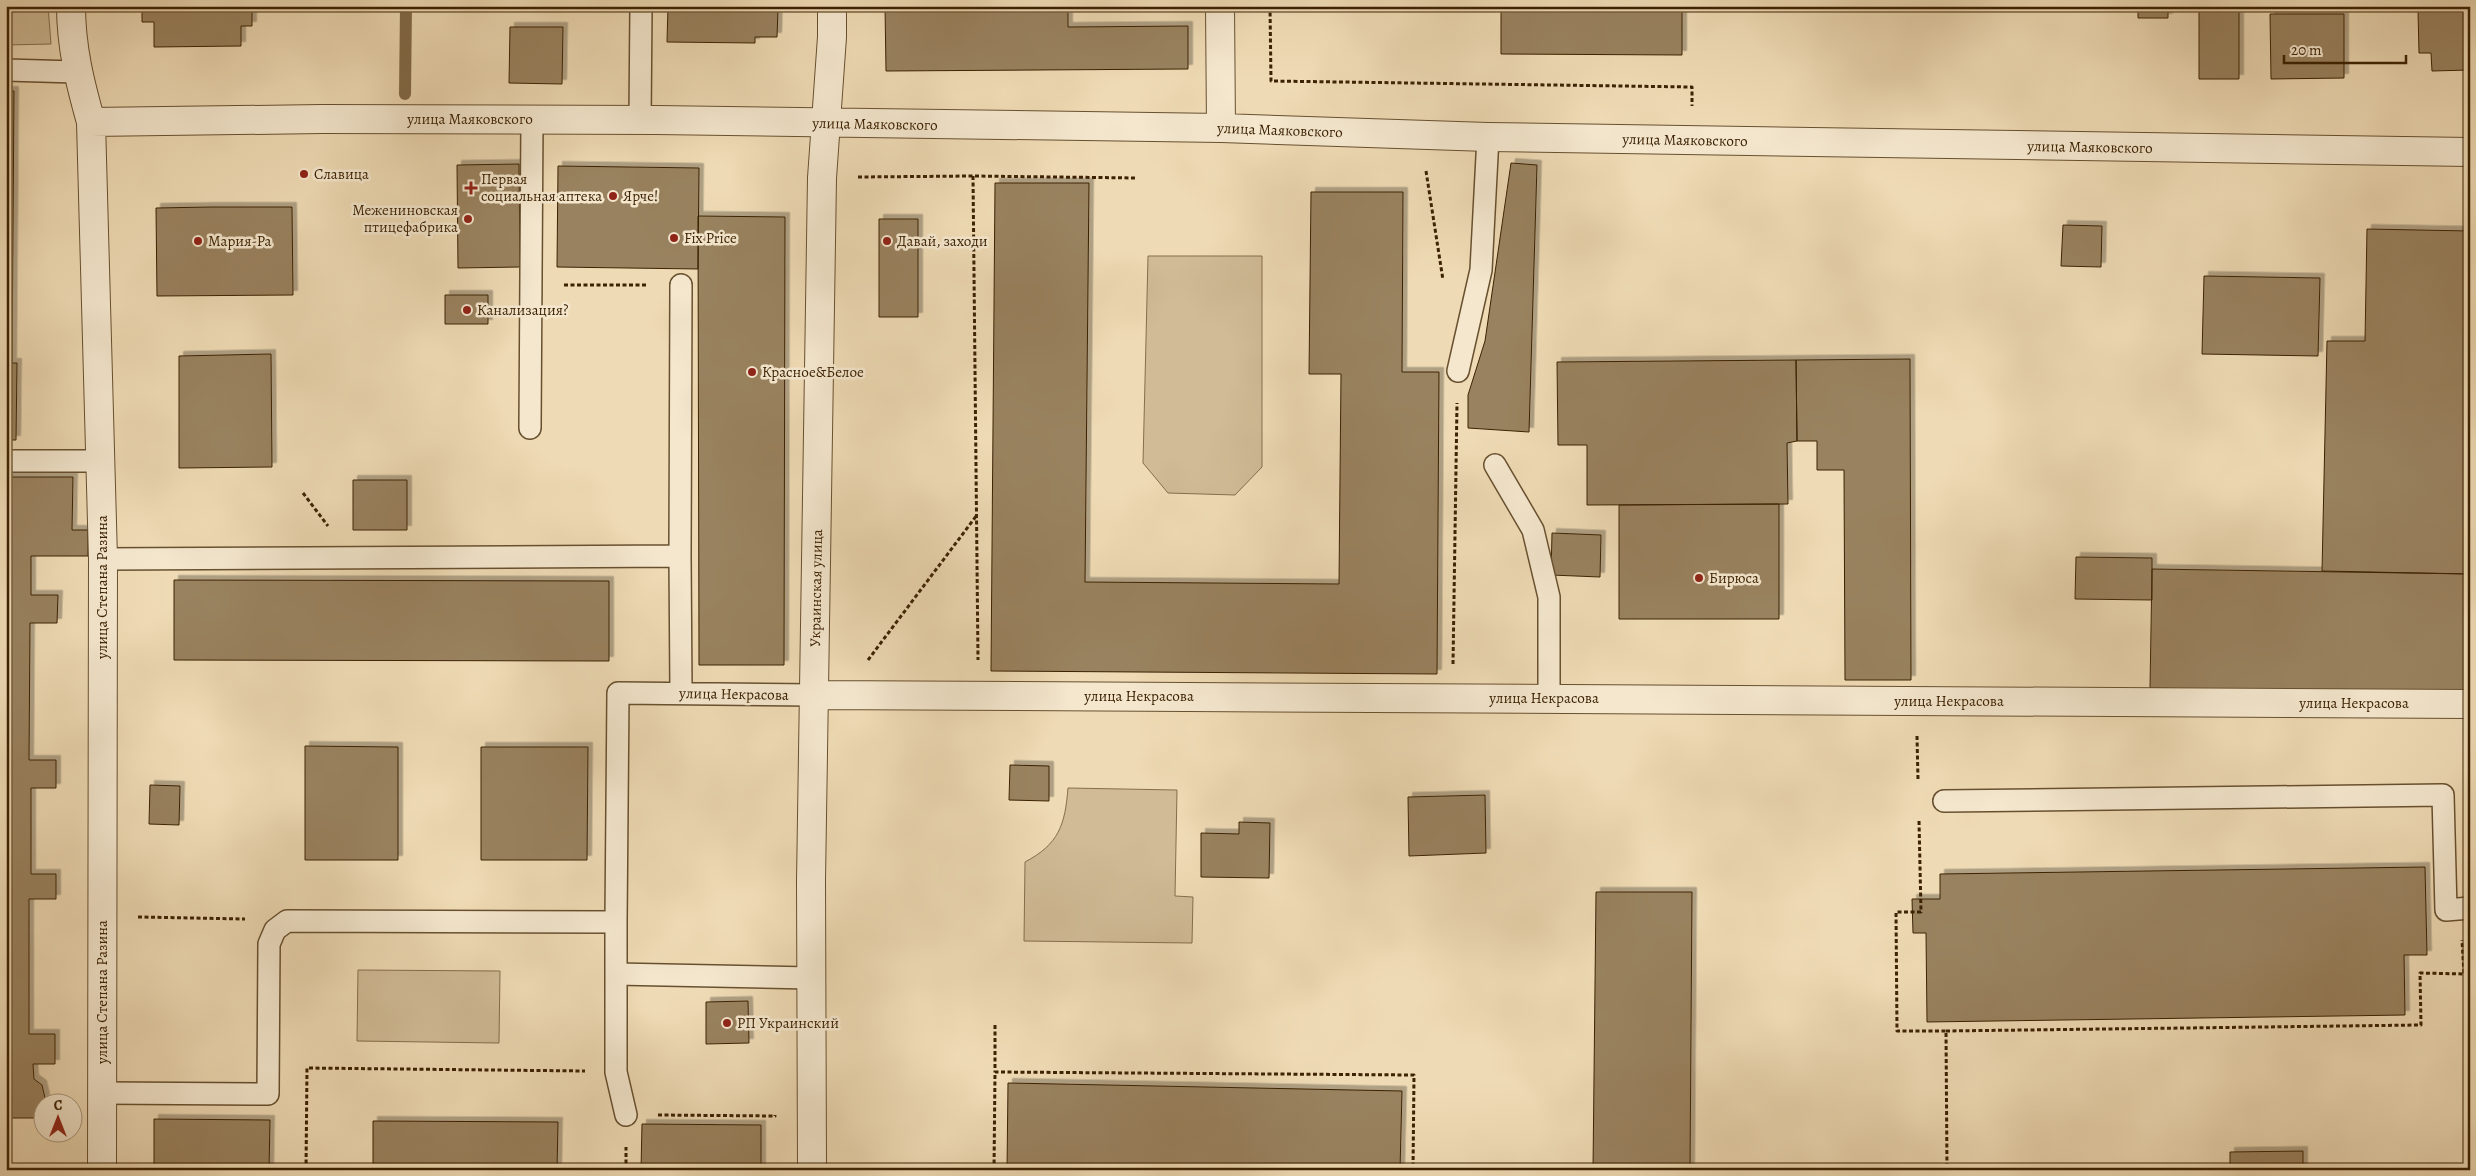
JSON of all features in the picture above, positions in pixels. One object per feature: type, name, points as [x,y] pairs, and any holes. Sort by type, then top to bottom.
[{"type":"street","name":"улица Степана Разина","points":[[71,6],[71,35],[76,72],[91,122],[103,559],[102,1170]]},
{"type":"street","name":"Украинская улица","points":[[812,1170],[811,978],[822,178],[832,6]]},
{"type":"street","points":[[1220,6],[1221,128]]},
{"type":"street","name":"улица Маяковского","points":[[91,122],[640,120],[1221,128],[1488,137],[2470,152]]},
{"type":"street","name":"улица Некрасова","points":[[814,695],[2470,704]]},
{"type":"lane","points":[[640,120],[641,6]]},
{"type":"lane","points":[[6,70],[76,72]]},
{"type":"lane","points":[[530,428],[532,119]]},
{"type":"lane","points":[[1458,371],[1481,270],[1488,137]]},
{"type":"lane","points":[[681,285],[681,693]]},
{"type":"lane","points":[[6,460],[100,460]]},
{"type":"lane","points":[[1495,465],[1533,530],[1549,597],[1549,699]]},
{"type":"lane","points":[[103,559],[680,556]]},
{"type":"lane","name":"улица Некрасова","points":[[616,922],[618,693],[814,695]]},
{"type":"lane","points":[[1944,801],[2443,795],[2446,910],[2465,909]]},
{"type":"lane","points":[[102,1093],[268,1094],[269,944],[271,936],[280,925],[294,920],[616,922],[616,1072],[626,1115]]},
{"type":"lane","points":[[616,974],[811,978]]},
{"type":"path","points":[[1270,6],[1271,81],[1692,88],[1692,140]]},
{"type":"path","points":[[1420,135],[1444,282]]},
{"type":"path","points":[[973,176],[979,695]]},
{"type":"path","points":[[822,178],[973,176],[1137,178]]},
{"type":"path","points":[[532,285],[681,285]]},
{"type":"path","points":[[1452,698],[1458,371]]},
{"type":"path","points":[[842,695],[977,515]]},
{"type":"path","points":[[1917,701],[1918,787]]},
{"type":"path","points":[[1919,816],[1921,912],[1896,912],[1897,1031],[2421,1025],[2420,973],[2464,974],[2465,909]]},
{"type":"path","points":[[136,917],[294,920]]},
{"type":"path","points":[[994,1025],[994,1170]]},
{"type":"path","points":[[1946,1031],[1946,1170]]},
{"type":"path","points":[[306,1170],[308,1068],[616,1072]]},
{"type":"path","points":[[995,1072],[1414,1075],[1413,1170]]},
{"type":"path","points":[[626,1170],[626,1115],[775,1116]]},
{"type":"shaded area","points":[[6,6],[48,6],[51,44],[6,45]]},
{"type":"shaded area","points":[[1148,256],[1262,256],[1262,467],[1235,495],[1168,493],[1143,463]]},
{"type":"shaded area","points":[[1068,788],[1177,790],[1175,896],[1193,897],[1192,943],[1024,941],[1025,862],[1046,848],[1058,832],[1065,813]]},
{"type":"shaded area","points":[[358,970],[500,971],[499,1043],[357,1041]]},
{"type":"building","points":[[142,6],[252,6],[252,26],[241,26],[241,46],[154,47],[154,22],[142,22]]},
{"type":"building","points":[[668,6],[784,6],[784,9],[778,9],[777,37],[755,37],[755,43],[667,42]]},
{"type":"building","points":[[885,6],[1068,6],[1068,27],[1188,26],[1188,69],[886,71]]},
{"type":"building","points":[[1501,6],[1682,6],[1682,55],[1501,54]]},
{"type":"building","points":[[2138,6],[2168,6],[2168,18],[2138,18]]},
{"type":"building","points":[[2199,6],[2239,6],[2239,79],[2199,79]]},
{"type":"building","points":[[2430,6],[2470,6],[2470,70],[2432,71],[2431,53],[2419,53],[2418,11],[2430,11]]},
{"type":"building","points":[[2270,14],[2344,14],[2344,78],[2271,79]]},
{"type":"building","points":[[510,27],[563,27],[562,84],[509,83]]},
{"type":"building","points":[[6,91],[14,91],[12,363],[17,363],[16,440],[6,440]]},
{"type":"building","points":[[1511,163],[1537,165],[1529,432],[1468,428],[1468,395],[1485,341]]},
{"type":"building","points":[[519,164],[520,267],[458,268],[457,165]]},
{"type":"building","points":[[558,166],[699,168],[698,269],[557,267]]},
{"type":"building","points":[[995,183],[1089,183],[1085,582],[1339,584],[1341,374],[1309,374],[1311,192],[1403,192],[1402,372],[1439,372],[1437,674],[991,671]]},
{"type":"building","points":[[292,207],[293,295],[157,296],[156,208]]},
{"type":"building","points":[[698,216],[785,217],[784,665],[699,665]]},
{"type":"building","points":[[879,219],[918,219],[918,317],[879,317]]},
{"type":"building","points":[[2063,225],[2102,226],[2101,267],[2061,266]]},
{"type":"building","points":[[2367,229],[2470,231],[2470,574],[2322,571],[2327,341],[2365,341]]},
{"type":"building","points":[[2204,276],[2320,278],[2318,356],[2202,354]]},
{"type":"building","name":"Канализация?","points":[[445,295],[488,295],[488,324],[445,324]]},
{"type":"building","points":[[271,354],[272,467],[179,468],[179,356]]},
{"type":"building","points":[[1910,359],[1911,680],[1845,680],[1844,470],[1817,470],[1817,441],[1797,441],[1796,360]]},
{"type":"building","points":[[1796,360],[1797,441],[1787,443],[1788,504],[1587,505],[1587,445],[1558,445],[1557,362]]},
{"type":"building","points":[[6,477],[73,477],[72,530],[88,530],[88,556],[31,556],[31,595],[58,595],[57,623],[30,623],[29,760],[56,760],[56,788],[31,788],[31,874],[56,874],[56,899],[29,899],[29,1034],[55,1034],[55,1064],[33,1064],[34,1079],[42,1085],[44,1094],[32,1094],[32,1118],[6,1118]]},
{"type":"building","points":[[353,480],[407,480],[407,530],[353,530]]},
{"type":"building","points":[[1779,504],[1779,619],[1619,619],[1619,505]]},
{"type":"building","points":[[1552,533],[1601,535],[1600,577],[1551,575]]},
{"type":"building","points":[[2076,557],[2152,558],[2152,600],[2075,599]]},
{"type":"building","points":[[2152,569],[2470,574],[2470,695],[2150,688]]},
{"type":"building","points":[[174,580],[609,581],[609,661],[174,660]]},
{"type":"building","points":[[305,746],[398,747],[398,860],[305,860]]},
{"type":"building","points":[[481,747],[588,747],[587,860],[481,860]]},
{"type":"building","points":[[1010,765],[1049,766],[1049,801],[1009,800]]},
{"type":"building","points":[[150,785],[180,786],[179,825],[149,824]]},
{"type":"building","points":[[1485,795],[1486,853],[1409,856],[1408,797]]},
{"type":"building","points":[[1239,822],[1270,823],[1269,878],[1201,877],[1201,833],[1239,834]]},
{"type":"building","points":[[2425,867],[2427,955],[2404,955],[2405,1015],[1927,1022],[1926,933],[1913,933],[1912,899],[1940,899],[1940,874]]},
{"type":"building","points":[[1596,892],[1692,892],[1690,1170],[1593,1170]]},
{"type":"building","name":"РП Украинский","points":[[748,1001],[749,1043],[706,1044],[706,1002]]},
{"type":"building","points":[[1008,1083],[1402,1091],[1400,1170],[1007,1170]]},
{"type":"building","points":[[154,1119],[270,1120],[269,1170],[154,1170]]},
{"type":"building","points":[[373,1121],[558,1122],[557,1170],[373,1170]]},
{"type":"building","points":[[642,1124],[761,1125],[761,1170],[641,1170]]},
{"type":"building","points":[[2303,1151],[2303,1170],[2230,1170],[2230,1152]]},
{"type":"waterway","points":[[405,94],[406,6]]},
{"type":"place","name":"Славица","points":[[304,174]]},
{"type":"place","name":"Первая социальная аптека","points":[[471,188]]},
{"type":"place","name":"Ярче!","points":[[613,196]]},
{"type":"place","name":"Межениновская птицефабрика","points":[[468,219]]},
{"type":"place","name":"Fix Price","points":[[674,238]]},
{"type":"place","name":"Мария-Ра","points":[[198,241]]},
{"type":"place","name":"Давай, заходи","points":[[887,241]]},
{"type":"place","name":"Канализация?","points":[[467,310]]},
{"type":"place","name":"Красное&Белое","points":[[752,372]]},
{"type":"place","name":"Бирюса","points":[[1699,578]]},
{"type":"place","name":"РП Украинский","points":[[727,1023]]}]
